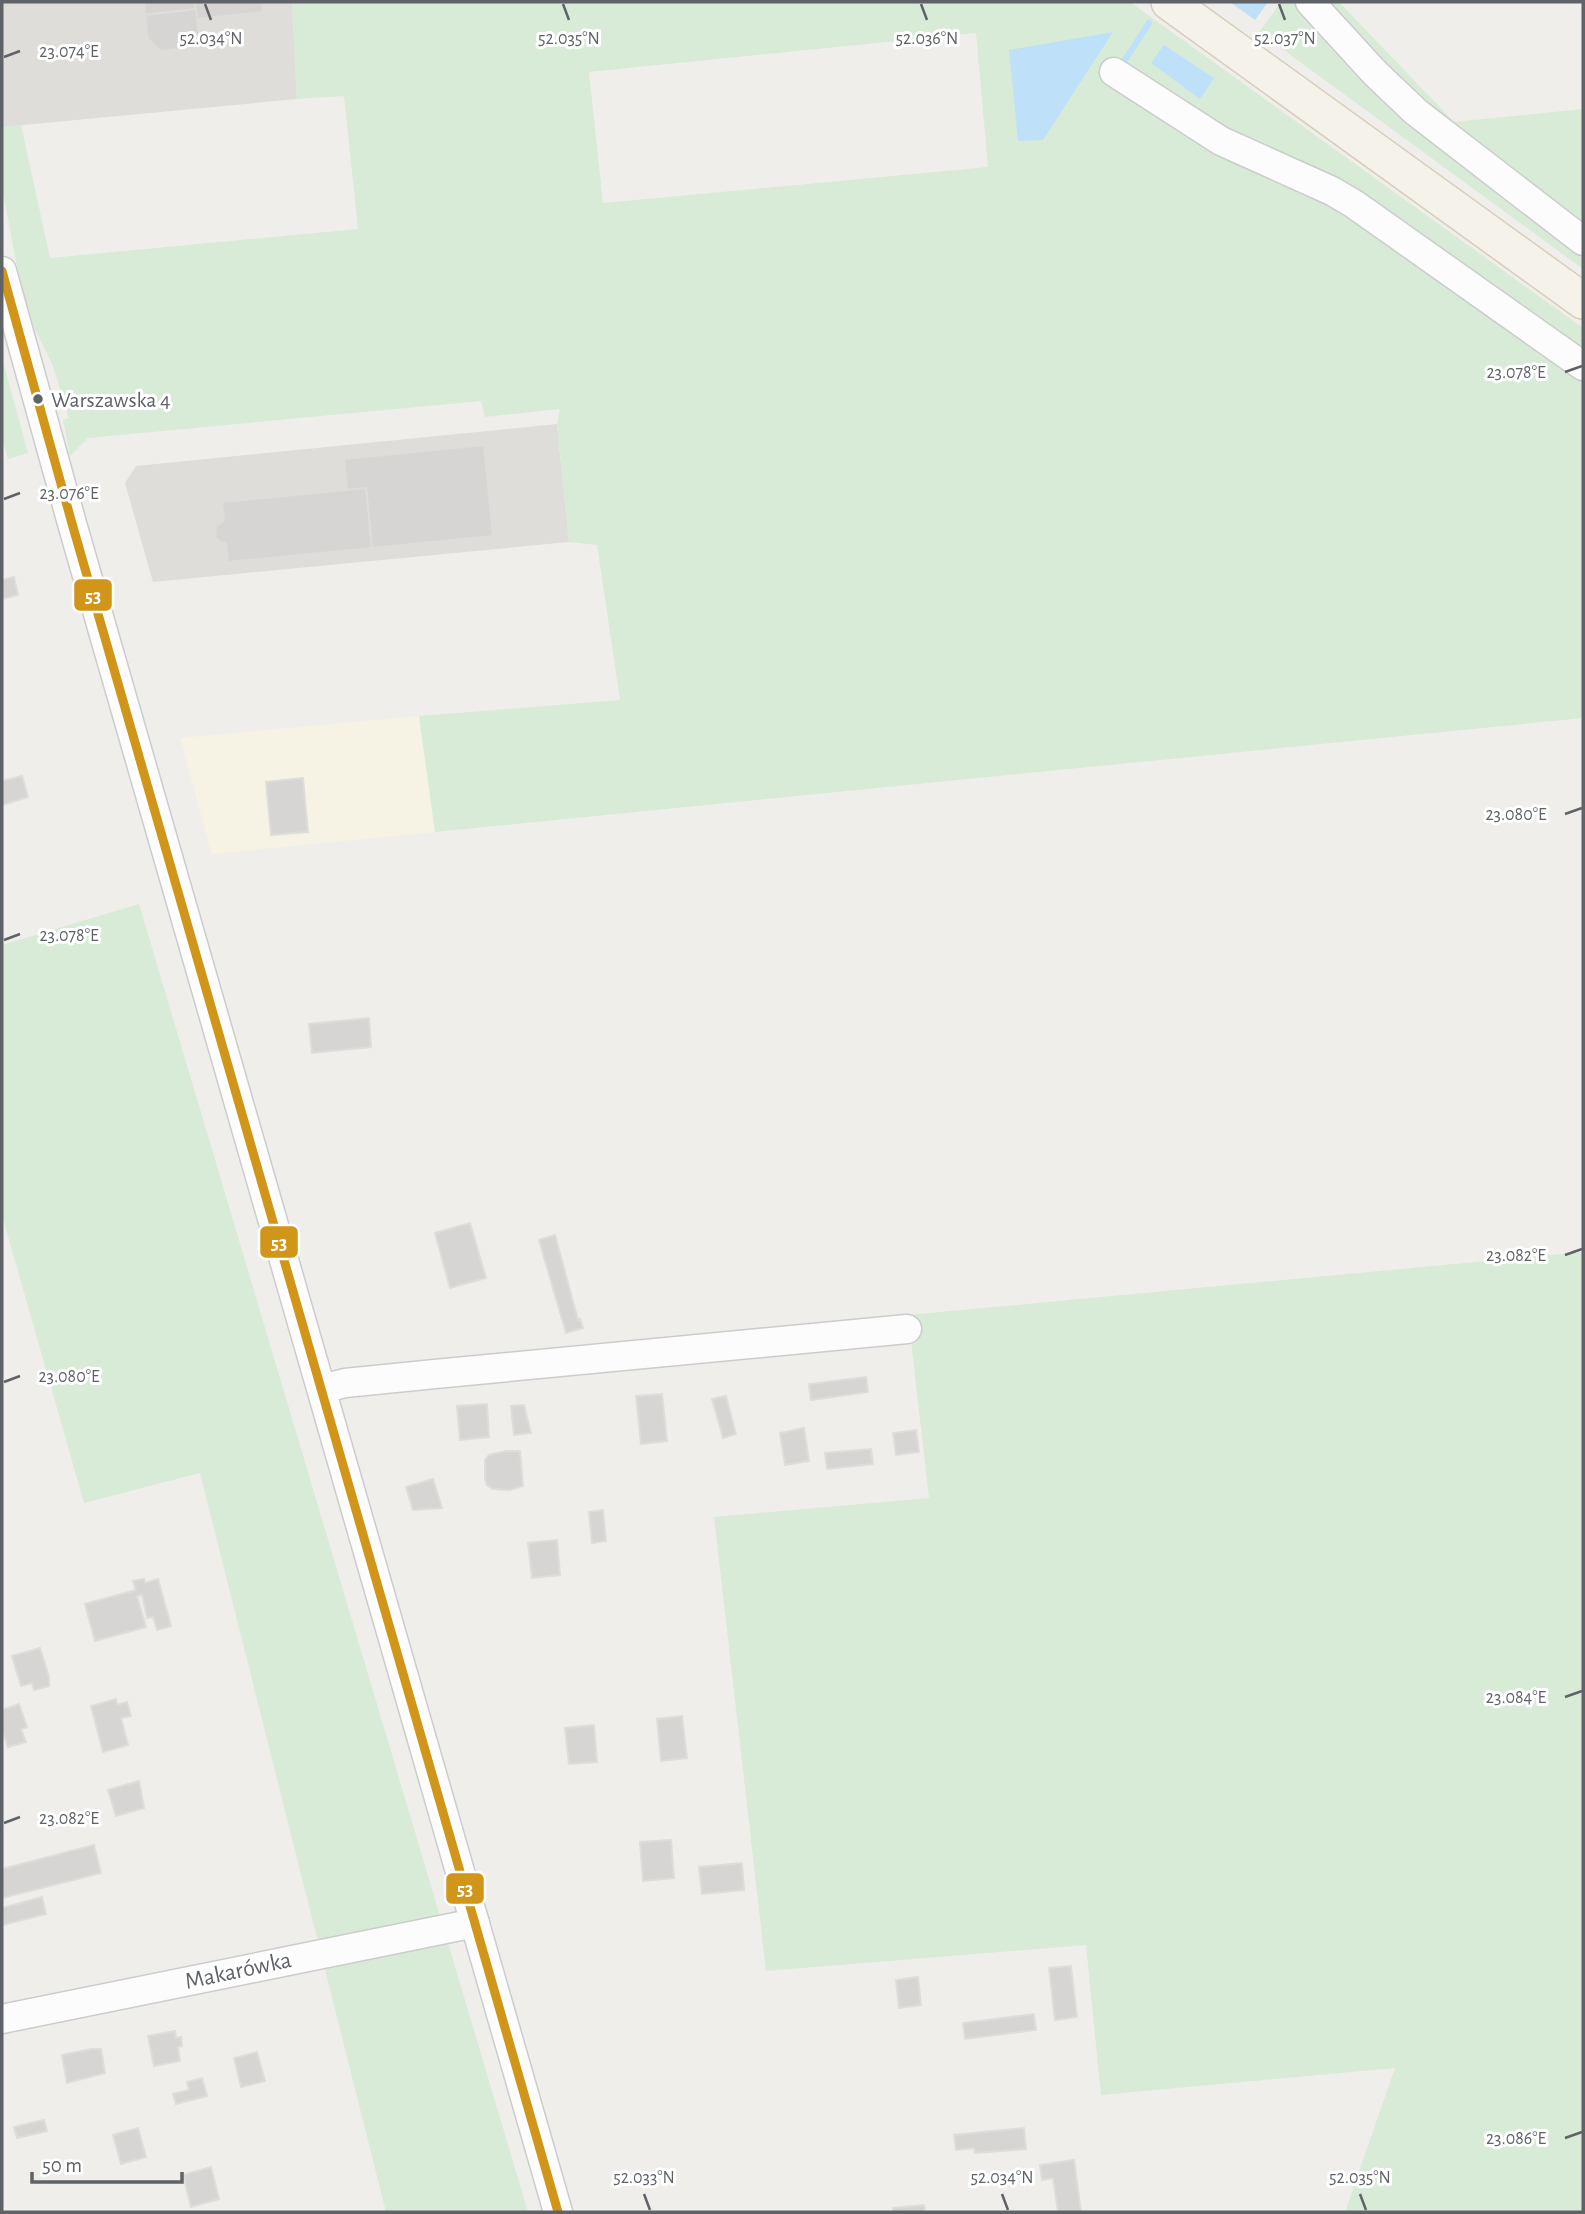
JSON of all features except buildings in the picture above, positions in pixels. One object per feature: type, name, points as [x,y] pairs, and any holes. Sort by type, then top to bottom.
[{"type":"main road","points":[[1169,2],[1583,301]]},
{"type":"street","points":[[1310,2],[1375,74],[1416,113],[1583,241]]},
{"type":"street","points":[[1114,72],[1221,141],[1332,191],[1354,204],[1583,366]]},
{"type":"street","points":[[2,271],[73,527],[558,2212]]},
{"type":"street","points":[[322,1389],[345,1383],[422,1375],[907,1329]]},
{"type":"street","name":"Makarówka","points":[[2,2019],[475,1923]]},
{"type":"shaded area","points":[[2,2],[292,2],[297,99],[2,127]]},
{"type":"shaded area","points":[[557,424],[569,542],[153,582],[125,483],[136,466]]},
{"type":"shaded area","points":[[419,716],[435,832],[212,854],[180,738]]},
{"type":"green space","points":[[292,2],[1130,2],[1583,328],[1583,718],[435,832],[419,716],[620,700],[597,545],[569,542],[557,424],[560,409],[485,417],[481,401],[88,438],[70,456],[63,420],[69,418],[53,366],[31,321],[16,262],[2,187],[2,127],[21,125],[50,258],[358,229],[344,96],[297,99]],"holes":[[[976,33],[988,167],[603,203],[589,72]]]},
{"type":"green space","points":[[1281,2],[1339,2],[1454,122],[1583,109],[1583,269],[1259,32]]},
{"type":"green space","points":[[2,358],[28,453],[8,459],[2,437]]},
{"type":"green space","points":[[139,904],[528,2212],[386,2212],[200,1473],[84,1503],[2,1215],[2,945]]},
{"type":"green space","points":[[1583,1252],[1583,2212],[1345,2212],[1395,2068],[1101,2095],[1086,1945],[766,1971],[714,1517],[929,1498],[908,1315]]},
{"type":"water","points":[[1230,2],[1268,2],[1255,20]]},
{"type":"water","points":[[1113,32],[1043,140],[1018,141],[1009,50]]},
{"type":"water","points":[[1164,45],[1214,78],[1200,99],[1151,63]]},
{"type":"waterway","points":[[1125,60],[1149,23]]},
{"type":"transit line","name":"53","points":[[2,271],[73,527],[558,2212]]},
{"type":"place","name":"Warszawska 4","points":[[38,399]]}]
